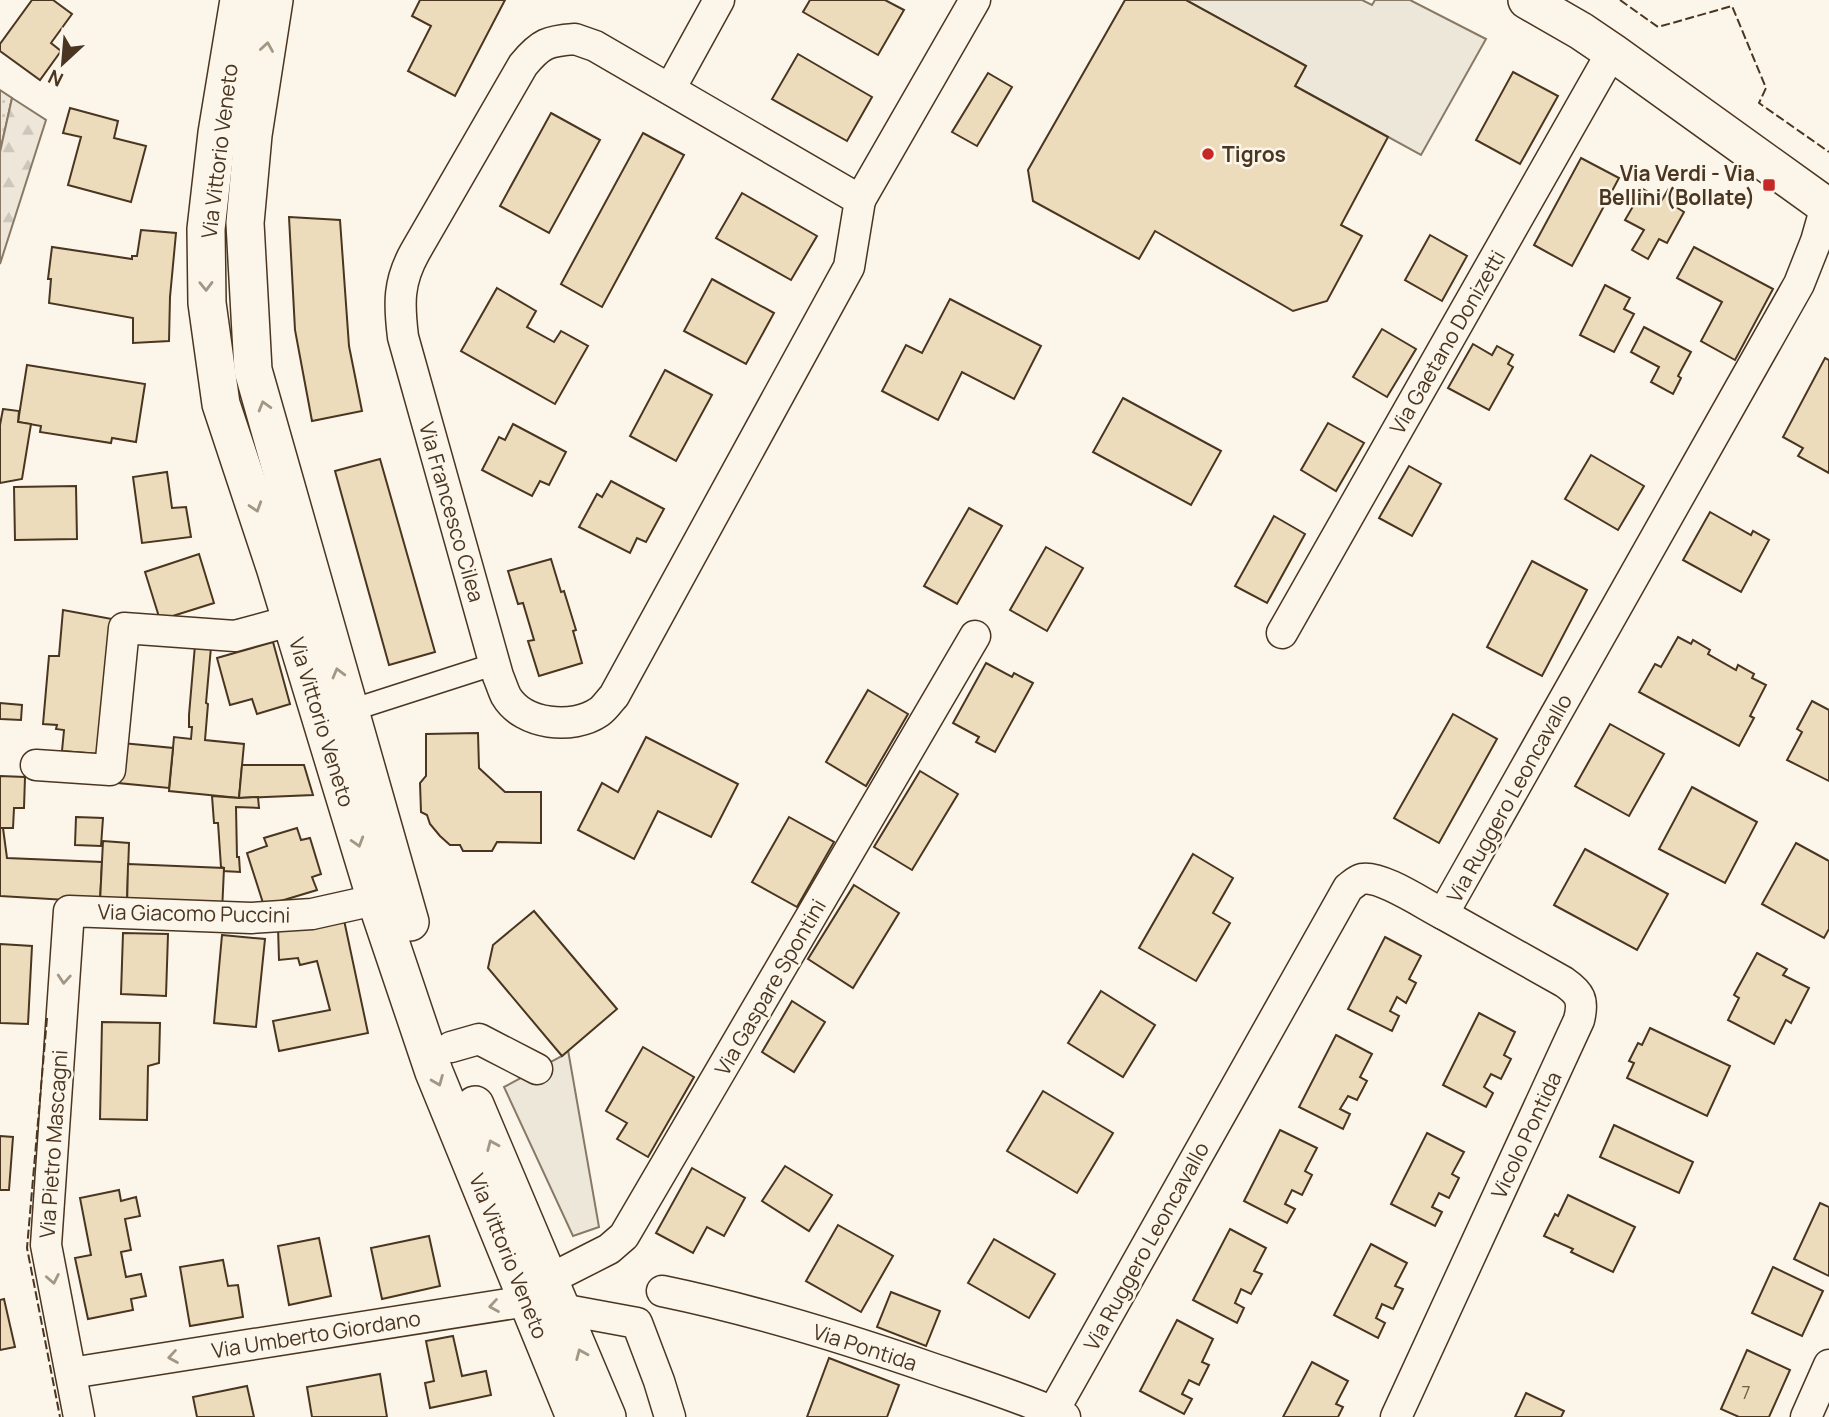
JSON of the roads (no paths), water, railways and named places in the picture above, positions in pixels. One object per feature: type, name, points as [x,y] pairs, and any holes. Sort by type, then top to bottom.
[{"type":"street","name":"Via Vittorio Veneto","points":[[239,0],[217,132],[206,229],[206,303],[222,404],[307,617],[349,711],[388,897],[451,1047],[545,1296],[575,1417]]},
{"type":"street","name":"Via Vittorio Veneto","points":[[274,0],[253,135],[245,223],[253,370],[307,617],[388,897],[434,1072],[607,1417]]},
{"type":"street","points":[[670,89],[719,0]]},
{"type":"street","name":"Via Francesco Cilea","points":[[860,200],[595,46],[575,39],[555,40],[537,48],[523,65],[405,270],[400,291],[403,337],[495,664],[507,698],[523,713],[550,723],[573,722],[598,712],[614,696],[849,267],[860,200],[975,0]]},
{"type":"street","points":[[1527,0],[1612,52],[1827,207]]},
{"type":"street","points":[[1546,0],[1581,31]]},
{"type":"street","name":"Via Gaetano Donizetti","points":[[1282,633],[1612,52]]},
{"type":"street","name":"Via Ruggero Leoncavallo","points":[[1059,1414],[1348,888],[1359,879],[1373,879],[1386,883],[1443,914],[1799,285],[1827,207]]},
{"type":"street","points":[[36,765],[110,770],[124,628],[235,636],[307,617]]},
{"type":"street","name":"Via Gaspare Spontini","points":[[545,1296],[624,1236],[975,636]]},
{"type":"street","points":[[349,711],[495,664]]},
{"type":"street","name":"Via Giacomo Puccini","points":[[69,911],[251,918],[312,914],[388,897]]},
{"type":"street","name":"Via Pietro Mascagni","points":[[69,911],[46,1245],[79,1417]]},
{"type":"street","name":"Vicolo Pontida","points":[[1396,1417],[1580,1020],[1582,1007],[1575,989],[1443,914]]},
{"type":"street","points":[[451,1047],[479,1040],[537,1069]]},
{"type":"street","name":"Via Pontida","points":[[662,1291],[849,1340],[1059,1414]]},
{"type":"street","points":[[545,1296],[637,1323],[670,1417]]},
{"type":"street","name":"Via Umberto Giordano","points":[[71,1373],[545,1296]]},
{"type":"street","points":[[1806,1417],[1829,1365]]},
{"type":"place","name":"Tigros","points":[[1208,154]]},
{"type":"place","name":"Via Verdi - Via Bellini (Bollate)","points":[[1769,185]]}]
